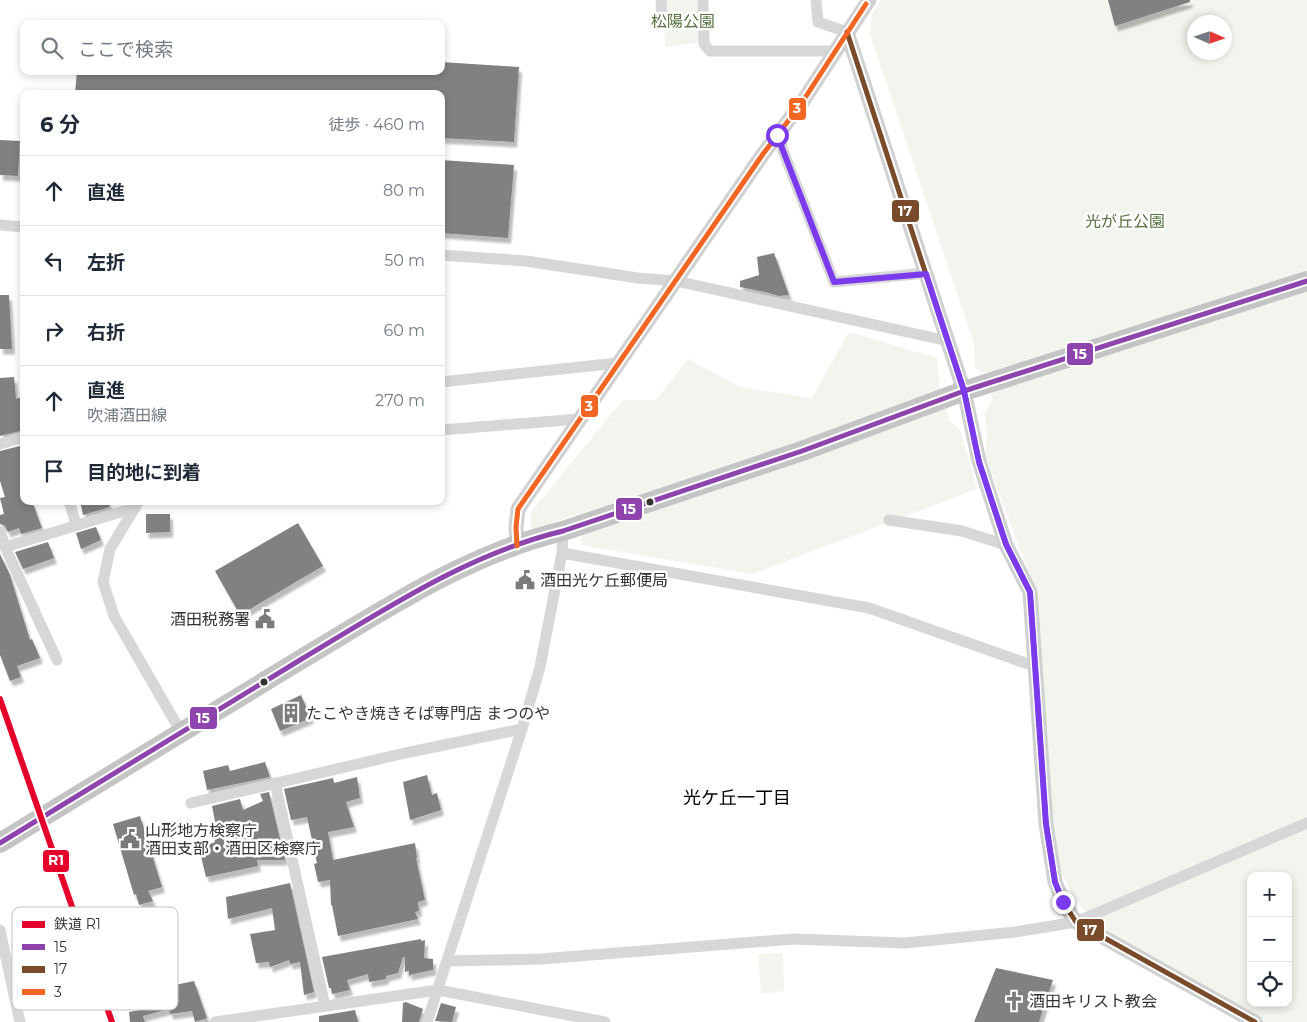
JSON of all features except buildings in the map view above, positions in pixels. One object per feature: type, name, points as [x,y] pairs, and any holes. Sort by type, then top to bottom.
[{"type":"highway","points":[[0,843],[427,584],[489,556],[538,537],[563,531],[802,451],[964,391],[1307,281]]},
{"type":"street","points":[[661,0],[662,18]]},
{"type":"street","points":[[703,0],[704,44],[710,51],[834,51]]},
{"type":"street","points":[[816,0],[818,22],[847,32]]},
{"type":"street","points":[[517,546],[516,527],[518,509],[617,363],[800,104],[869,0]]},
{"type":"street","points":[[847,32],[964,391],[979,462],[1006,544],[1030,592],[1046,824],[1055,882],[1063,902],[1076,922],[1255,1022]]},
{"type":"street","points":[[777,135],[834,282],[926,274]]},
{"type":"street","points":[[0,225],[20,227]]},
{"type":"street","points":[[445,255],[526,261],[638,278],[676,281],[948,341]]},
{"type":"street","points":[[445,382],[617,363]]},
{"type":"street","points":[[445,430],[579,419]]},
{"type":"street","points":[[0,444],[20,437]]},
{"type":"street","points":[[71,505],[76,524]]},
{"type":"street","points":[[5,547],[136,505]]},
{"type":"street","points":[[136,505],[110,549],[103,582],[114,616],[181,732]]},
{"type":"street","points":[[889,520],[962,531],[1006,544]]},
{"type":"street","points":[[0,530],[5,547],[56,660]]},
{"type":"street","points":[[427,1022],[522,729],[540,667],[562,553],[563,531]]},
{"type":"street","points":[[562,553],[869,608],[1034,666]]},
{"type":"street","points":[[191,803],[522,729]]},
{"type":"street","points":[[275,783],[325,1006]]},
{"type":"street","points":[[446,961],[541,959],[793,939],[905,943],[1016,932],[1076,922],[1307,823]]},
{"type":"street","points":[[0,930],[12,985]]},
{"type":"street","points":[[215,1022],[438,990],[605,1022]]},
{"type":"green space","name":"松陽公園","points":[[663,0],[700,0],[702,42],[665,47]]},
{"type":"green space","name":"光が丘公園","points":[[881,0],[1307,0],[1307,1022],[1254,1022],[1102,937],[1069,888],[1055,860],[1051,842],[1050,771],[1034,587],[985,455],[987,435],[985,413],[992,399],[990,375],[975,368],[974,343],[870,34],[872,15]]},
{"type":"green space","points":[[849,332],[937,358],[939,383],[950,421],[960,430],[977,489],[752,574],[582,545],[576,515],[531,529],[531,512],[623,400],[656,400],[688,359],[740,387],[812,398]]},
{"type":"green space","points":[[783,953],[784,991],[761,994],[758,954]]},
{"type":"rail line","name":"R1","points":[[0,699],[72,907]]},
{"type":"rail line","name":"R1","points":[[108,1010],[112,1022]]},
{"type":"transit line","name":"3","points":[[517,546],[516,527],[518,509],[763,154],[801,104],[866,4]]},
{"type":"transit line","name":"17","points":[[847,32],[964,391],[979,461],[1006,545],[1030,592],[1046,824],[1055,882],[1063,902],[1076,922],[1255,1022]]},
{"type":"transit line","name":"15","points":[[0,843],[395,603],[427,585],[493,554],[802,451],[964,391],[1307,281]]},
{"type":"place","name":"酒田光ケ丘郵便局","points":[[525,580]]},
{"type":"place","name":"酒田税務署","points":[[265,619]]},
{"type":"place","name":"たこやき焼きそば専門店 まつのや","points":[[291,713]]},
{"type":"place","name":"山形地方検察庁 酒田支部・酒田区検察庁","points":[[130,839]]},
{"type":"place","name":"酒田キリスト教会","points":[[1014,1001]]},
{"type":"district","name":"光ケ丘一丁目","points":[[737,798]]},
{"type":"route","points":[[777,135],[834,282],[926,274],[964,391],[979,462],[1006,544],[1030,592],[1046,824],[1055,882],[1063,902]]}]
